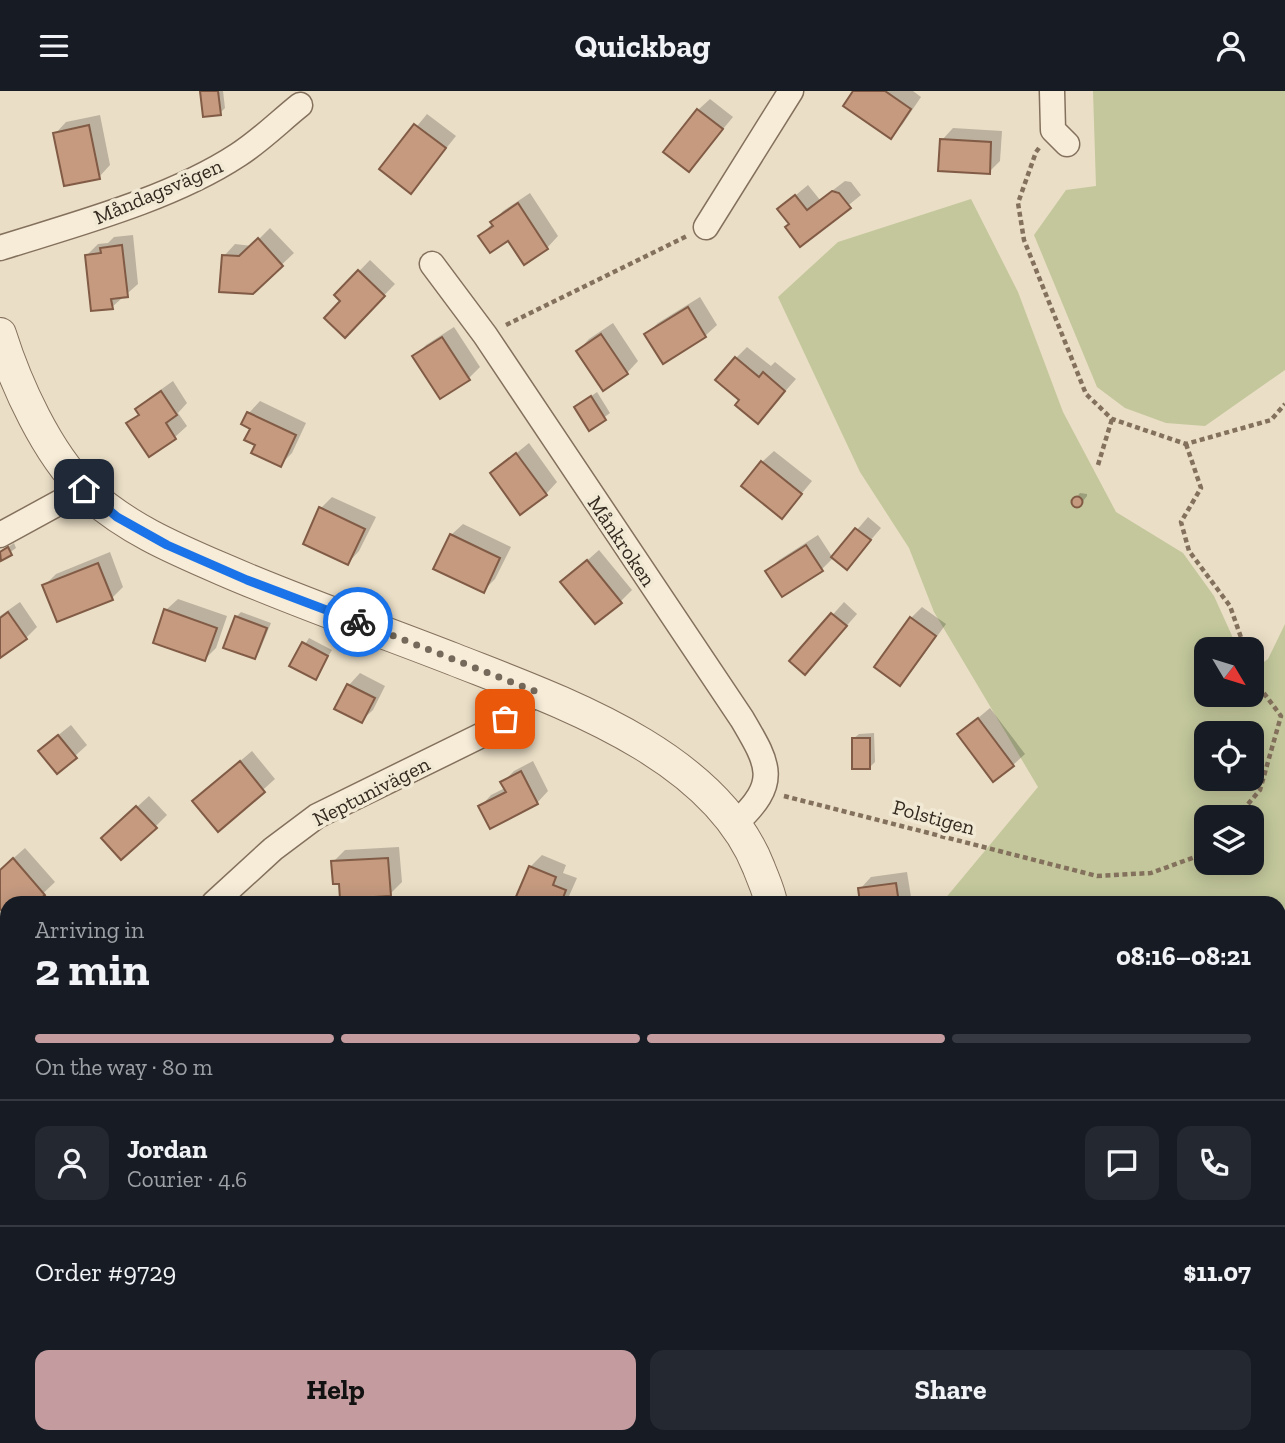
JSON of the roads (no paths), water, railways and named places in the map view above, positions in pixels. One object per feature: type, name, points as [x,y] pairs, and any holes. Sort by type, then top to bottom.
[{"type":"street","points":[[706,227],[791,91]]},
{"type":"street","points":[[1052,91],[1060,137]]},
{"type":"street","name":"Måndagsvägen","points":[[0,249],[106,215],[198,178],[239,155],[300,105]]},
{"type":"street","name":"Månkroken","points":[[432,264],[485,335],[742,719],[760,750],[767,777],[763,791],[736,823]]},
{"type":"street","points":[[0,336],[38,427],[59,459],[84,489],[117,517],[167,545],[247,580],[537,692],[606,723],[647,747],[702,789],[736,823],[751,848],[768,896]]},
{"type":"street","points":[[0,535],[84,489]]},
{"type":"street","name":"Neptunivägen","points":[[223,896],[273,849],[317,816],[488,732],[537,692]]}]
